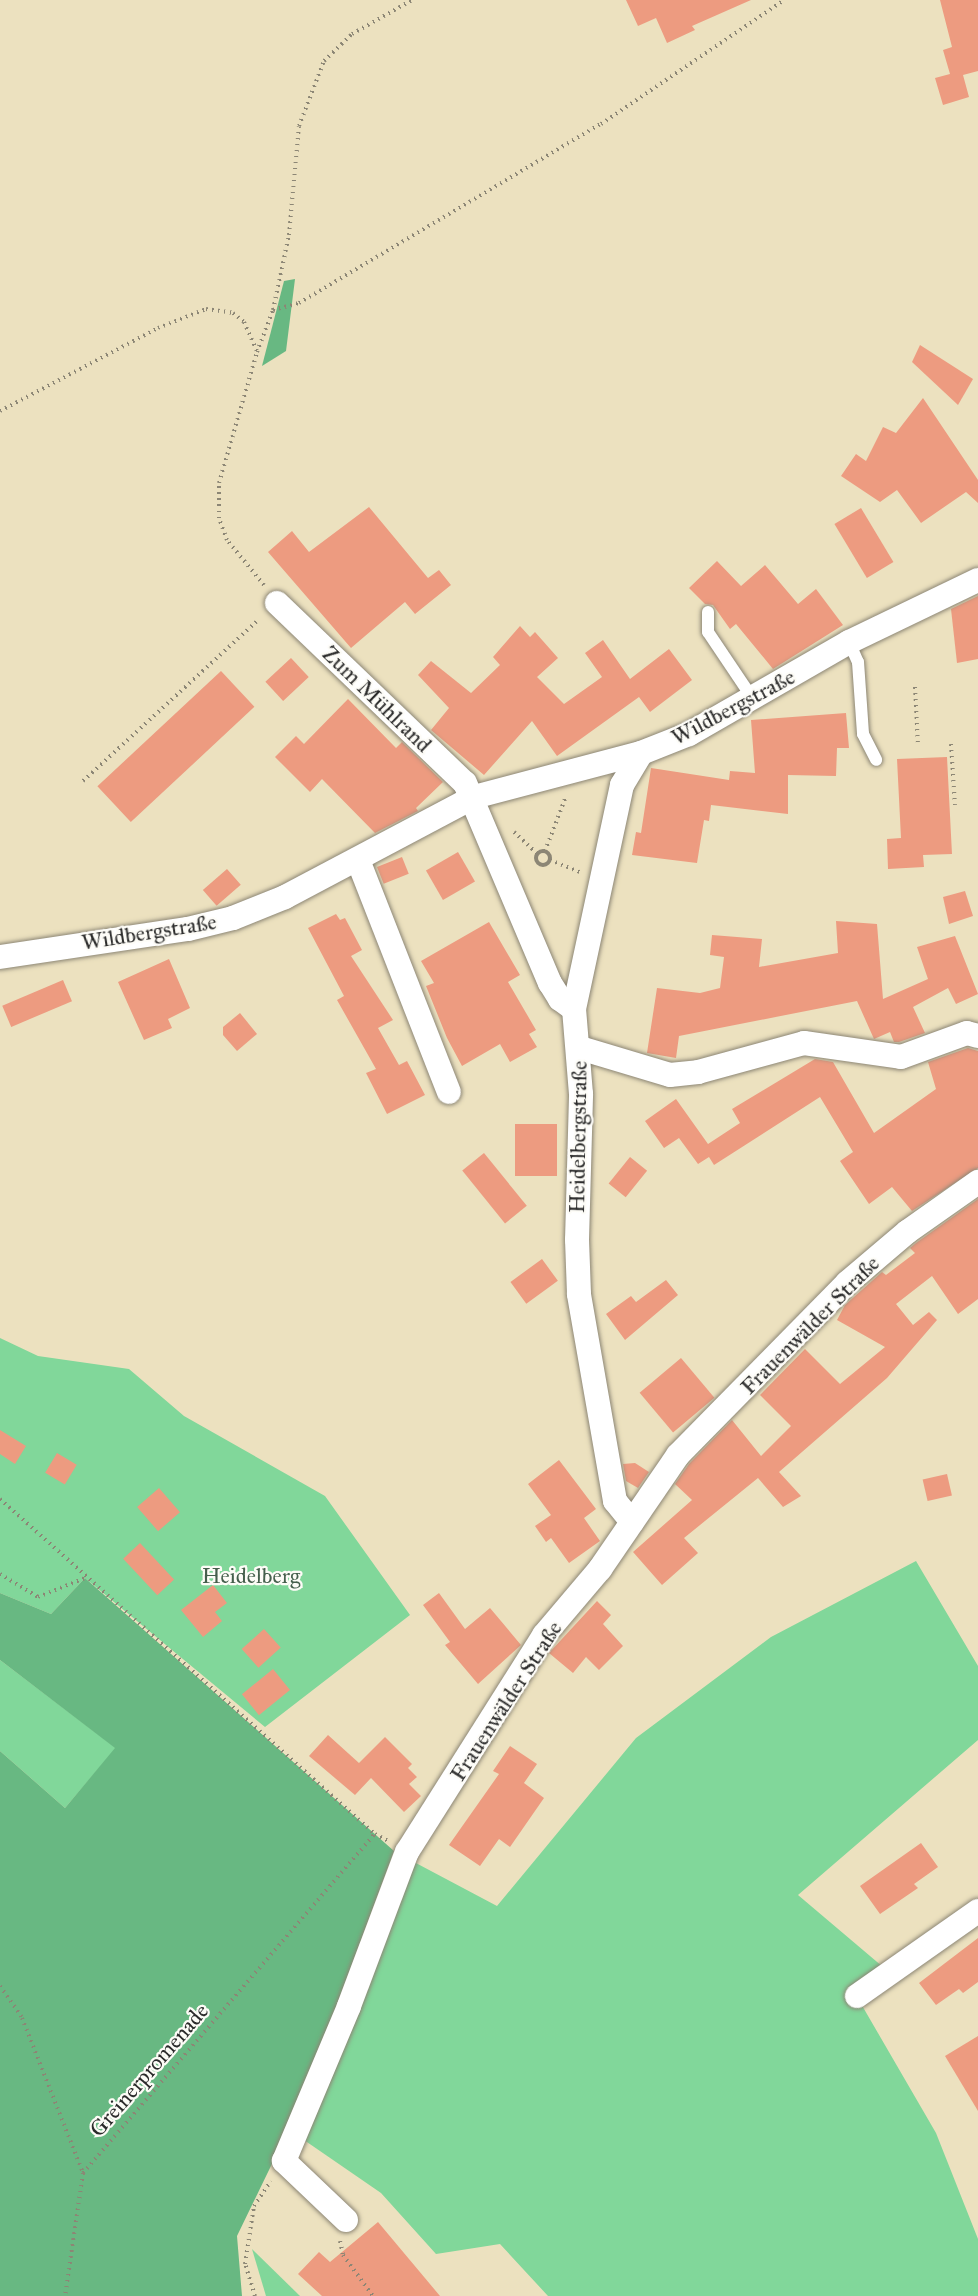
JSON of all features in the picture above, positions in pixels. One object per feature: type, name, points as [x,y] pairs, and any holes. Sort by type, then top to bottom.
[{"type":"street","name":"Wildbergstraße","points":[[0,957],[188,929],[233,918],[285,897],[474,797],[641,753],[689,734],[849,642],[978,580]]},
{"type":"street","name":"Zum Mühlrand","points":[[278,603],[465,783],[474,797]]},
{"type":"street","name":"Heidelbergstraße","points":[[632,1522],[615,1502],[579,1294],[580,1048],[574,1009],[622,785],[641,753]]},
{"type":"street","points":[[474,797],[550,983],[560,999],[574,1009]]},
{"type":"street","points":[[358,860],[449,1092]]},
{"type":"street","points":[[580,1048],[670,1075],[698,1072],[804,1043],[901,1057],[967,1033],[978,1036]]},
{"type":"street","name":"Frauenwälder Straße","points":[[284,2161],[349,2006],[407,1852],[544,1635],[600,1569],[678,1455],[847,1283],[907,1233],[978,1182]]},
{"type":"street","points":[[856,1996],[978,1911]]},
{"type":"street","points":[[284,2161],[345,2220]]},
{"type":"lane","points":[[708,612],[708,632],[753,699]]},
{"type":"lane","points":[[849,642],[858,662],[863,734],[876,760]]},
{"type":"path","points":[[83,781],[278,603],[227,540],[219,518],[219,483],[257,352],[273,310],[289,235],[299,126],[309,91],[324,61],[352,34],[412,0]]},
{"type":"path","points":[[273,310],[309,297],[601,124],[784,0]]},
{"type":"path","points":[[0,411],[158,328],[206,309],[233,313],[244,322],[255,340],[257,352]]},
{"type":"path","points":[[915,687],[918,745]]},
{"type":"path","points":[[951,744],[955,805]]},
{"type":"path","points":[[545,851],[572,781],[572,771]]},
{"type":"path","points":[[545,851],[539,852],[537,860],[544,865],[550,860]]},
{"type":"path","points":[[545,851],[550,860],[603,876]]},
{"type":"path","points":[[0,1499],[85,1578],[375,1834],[407,1852]]},
{"type":"path","points":[[0,1574],[38,1597],[85,1578]]},
{"type":"path","name":"Greinerpromenade","points":[[0,1986],[22,2018],[83,2173],[375,1834]]},
{"type":"path","points":[[255,2296],[245,2264],[254,2206],[284,2161]]},
{"type":"path","points":[[65,2296],[83,2173]]},
{"type":"path","points":[[345,2220],[340,2240],[343,2255],[373,2296]]},
{"type":"green space","points":[[295,279],[286,351],[262,366],[284,281]]},
{"type":"green space","name":"Heidelberg","points":[[0,1338],[38,1356],[129,1369],[184,1416],[325,1496],[410,1615],[265,1727],[85,1578],[51,1614],[0,1593]]},
{"type":"green space","points":[[916,1561],[978,1666],[978,1740],[798,1895],[883,1967],[853,1990],[936,2133],[978,2239],[978,2296],[548,2296],[500,2244],[436,2254],[381,2193],[304,2140],[414,1862],[497,1906],[636,1738],[771,1637]]},
{"type":"green space","points":[[85,1578],[394,1851],[299,2108],[237,2236],[242,2296],[0,2296],[0,1751],[65,1808],[115,1748],[0,1660],[0,1593],[51,1614]]},
{"type":"green space","points":[[0,1660],[116,1748],[65,1808],[0,1751]]},
{"type":"green space","points":[[252,2249],[300,2296],[266,2296]]},
{"type":"building","points":[[626,0],[751,0],[692,26],[695,30],[667,43],[656,18],[638,26]]},
{"type":"building","points":[[940,0],[978,0],[978,71],[963,75],[969,97],[943,105],[935,78],[950,74],[943,50],[952,47]]},
{"type":"building","points":[[920,345],[973,379],[958,405],[912,362]]},
{"type":"building","points":[[923,398],[978,480],[978,503],[966,492],[921,523],[897,490],[880,502],[841,476],[856,454],[866,461],[883,427],[896,433]]},
{"type":"building","points":[[369,507],[428,578],[439,570],[451,585],[415,614],[405,602],[351,648],[268,552],[292,531],[309,552]]},
{"type":"building","points":[[861,508],[893,562],[867,578],[834,524]]},
{"type":"building","points":[[717,561],[741,586],[765,565],[798,604],[816,589],[843,625],[773,669],[736,624],[730,629],[713,605],[705,604],[689,588]]},
{"type":"building","points":[[978,596],[978,659],[957,663],[951,609]]},
{"type":"building","points":[[520,626],[530,637],[535,632],[558,658],[537,677],[564,704],[602,677],[585,653],[603,640],[630,679],[669,649],[692,680],[650,712],[639,697],[557,756],[532,721],[484,775],[431,730],[449,708],[418,675],[431,661],[471,693],[500,665],[493,657]]},
{"type":"building","points":[[291,658],[309,677],[283,701],[265,682]]},
{"type":"building","points":[[221,671],[254,707],[131,822],[97,786]]},
{"type":"building","points":[[348,699],[396,748],[402,742],[443,782],[416,808],[418,811],[375,833],[322,779],[310,792],[275,757],[296,736],[304,744]]},
{"type":"building","points":[[846,713],[849,748],[837,748],[836,776],[788,775],[788,814],[711,805],[709,821],[704,820],[697,863],[632,855],[636,832],[641,833],[651,768],[729,780],[730,771],[755,773],[751,720]]},
{"type":"building","points":[[947,757],[952,854],[923,855],[924,867],[888,869],[887,839],[901,838],[897,759]]},
{"type":"building","points":[[458,852],[475,881],[443,900],[426,870]]},
{"type":"building","points":[[402,857],[409,874],[384,884],[377,867]]},
{"type":"building","points":[[227,869],[241,885],[217,906],[203,890]]},
{"type":"building","points":[[965,891],[973,916],[949,924],[943,897]]},
{"type":"building","points":[[336,914],[340,920],[345,918],[362,950],[351,956],[393,1020],[378,1028],[399,1065],[407,1061],[425,1095],[387,1114],[366,1073],[376,1069],[337,1000],[344,996],[308,928]]},
{"type":"building","points":[[836,921],[877,924],[883,999],[928,979],[917,947],[955,936],[978,994],[956,1004],[948,988],[913,1007],[925,1033],[899,1042],[894,1042],[890,1032],[874,1039],[857,1001],[679,1036],[676,1058],[647,1053],[657,988],[700,993],[720,988],[724,957],[710,955],[712,935],[762,939],[759,967],[838,953]]},
{"type":"building","points":[[489,922],[520,975],[508,982],[536,1030],[529,1034],[537,1047],[510,1062],[500,1044],[462,1066],[447,1038],[426,986],[434,983],[421,961]]},
{"type":"building","points":[[169,959],[190,1008],[168,1019],[172,1028],[144,1040],[118,982]]},
{"type":"building","points":[[63,980],[72,1001],[11,1027],[2,1006]]},
{"type":"building","points":[[240,1013],[257,1034],[237,1051],[223,1035],[223,1027]]},
{"type":"building","points":[[968,1048],[978,1051],[978,1168],[912,1211],[892,1187],[869,1204],[840,1161],[853,1152],[820,1097],[714,1165],[709,1157],[698,1164],[679,1138],[664,1148],[645,1121],[676,1099],[708,1144],[740,1123],[732,1109],[815,1059],[833,1062],[874,1133],[936,1089],[928,1062]]},
{"type":"building","points":[[515,1124],[557,1124],[557,1176],[515,1176]]},
{"type":"building","points":[[484,1153],[527,1206],[505,1223],[462,1171]]},
{"type":"building","points":[[630,1157],[647,1171],[626,1197],[609,1183]]},
{"type":"building","points":[[978,1199],[978,1299],[958,1314],[932,1276],[896,1304],[913,1325],[929,1312],[937,1320],[887,1378],[779,1472],[801,1496],[783,1507],[758,1478],[684,1538],[698,1553],[662,1585],[633,1552],[692,1500],[675,1484],[689,1464],[732,1420],[761,1456],[791,1426],[760,1395],[805,1349],[840,1384],[885,1347],[837,1320],[845,1305],[882,1272],[886,1275],[915,1253],[910,1248],[916,1243]]},
{"type":"building","points":[[542,1259],[558,1281],[526,1304],[510,1282]]},
{"type":"building","points":[[666,1280],[678,1295],[625,1340],[606,1314],[631,1296],[636,1302]]},
{"type":"building","points":[[681,1358],[714,1398],[673,1433],[640,1393]]},
{"type":"building","points":[[0,1430],[26,1446],[15,1464],[0,1454]]},
{"type":"building","points":[[57,1453],[77,1465],[65,1485],[45,1473]]},
{"type":"building","points":[[559,1460],[596,1509],[584,1518],[600,1541],[569,1563],[551,1538],[546,1542],[535,1526],[551,1515],[528,1484]]},
{"type":"building","points":[[635,1463],[649,1472],[638,1488],[626,1481],[623,1464]]},
{"type":"building","points":[[947,1474],[952,1495],[928,1501],[923,1480]]},
{"type":"building","points":[[159,1488],[180,1512],[158,1531],[137,1507]]},
{"type":"building","points":[[140,1543],[174,1580],[157,1595],[123,1559]]},
{"type":"building","points":[[213,1585],[227,1603],[215,1612],[222,1621],[203,1637],[181,1610]]},
{"type":"building","points":[[439,1593],[465,1629],[490,1608],[521,1645],[478,1684],[445,1645],[450,1642],[423,1605]]},
{"type":"building","points":[[597,1601],[611,1615],[603,1624],[623,1646],[599,1670],[586,1657],[573,1673],[549,1653]]},
{"type":"building","points":[[264,1629],[281,1648],[258,1668],[242,1649]]},
{"type":"building","points":[[273,1669],[290,1690],[259,1715],[242,1694]]},
{"type":"building","points":[[328,1735],[359,1763],[385,1737],[412,1764],[408,1768],[417,1777],[409,1784],[421,1796],[404,1812],[371,1778],[355,1795],[309,1756]]},
{"type":"building","points":[[510,1746],[537,1764],[524,1783],[544,1798],[510,1847],[499,1839],[480,1866],[449,1845],[499,1774],[493,1771]]},
{"type":"building","points":[[921,1843],[938,1867],[914,1884],[918,1888],[880,1914],[860,1886]]},
{"type":"building","points":[[978,1938],[978,1982],[963,1993],[959,1989],[936,2005],[919,1983]]},
{"type":"building","points":[[978,2036],[978,2111],[945,2056]]},
{"type":"building","points":[[378,2222],[440,2296],[322,2296],[298,2274],[319,2252],[330,2262]]}]
